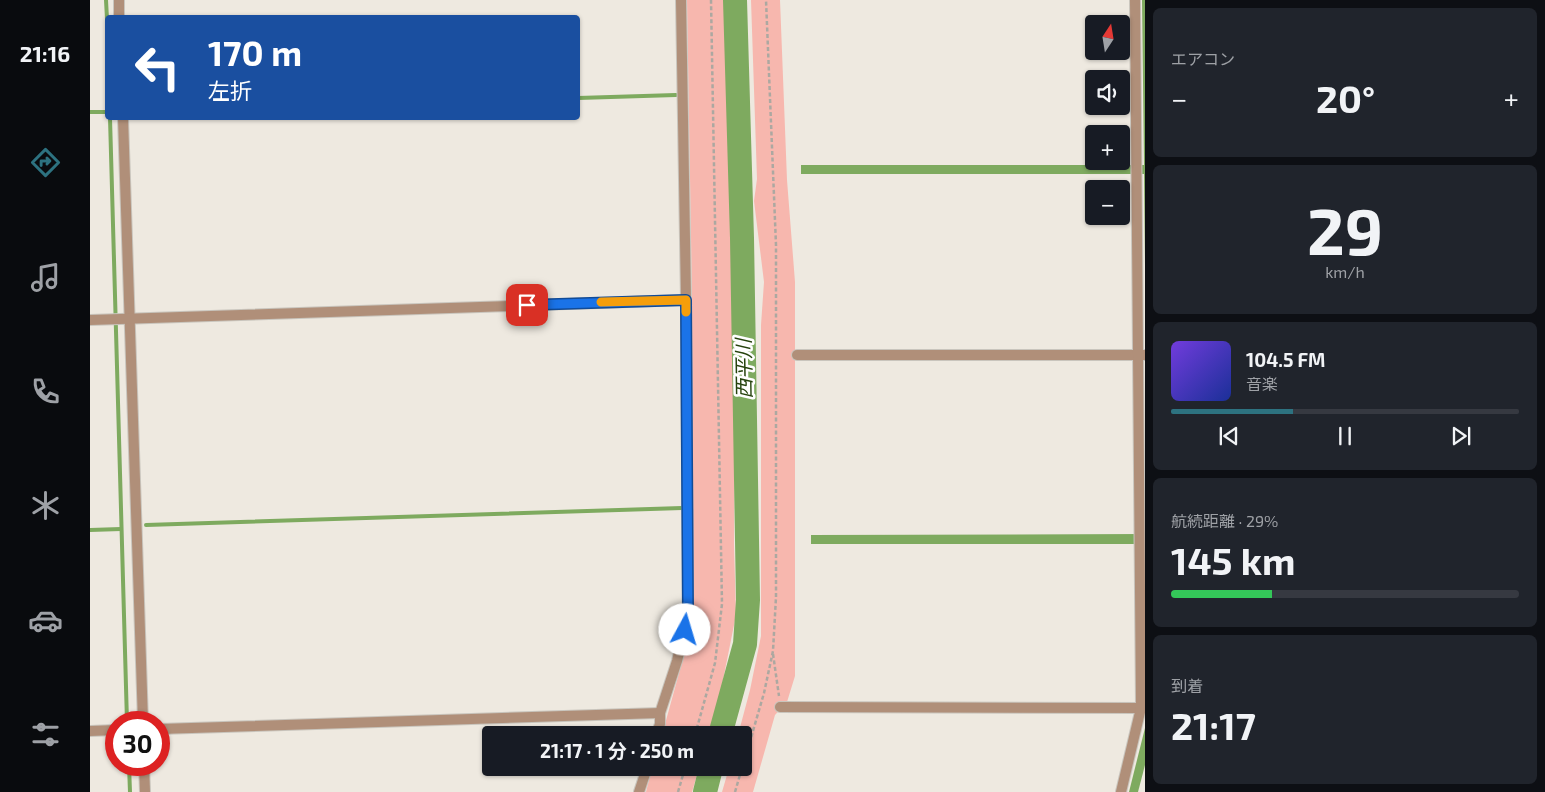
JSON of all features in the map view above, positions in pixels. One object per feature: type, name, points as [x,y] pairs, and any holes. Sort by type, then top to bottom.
[{"type":"street","points":[[119,0],[120,15]]},
{"type":"street","points":[[659,726],[660,713],[688,614],[686,300],[681,0]]},
{"type":"street","points":[[1120,792],[1143,708],[1140,548],[1142,355],[1136,177],[1135,0]]},
{"type":"street","points":[[123,120],[143,711]]},
{"type":"street","points":[[90,320],[686,300]]},
{"type":"street","points":[[797,354],[1142,355]]},
{"type":"street","points":[[780,707],[1143,708]]},
{"type":"street","points":[[170,729],[660,713]]},
{"type":"street","points":[[90,731],[105,730]]},
{"type":"street","points":[[144,776],[145,792]]},
{"type":"street","points":[[639,792],[644,776]]},
{"type":"path","points":[[698,726],[715,663],[722,604],[712,0]]},
{"type":"path","points":[[752,734],[764,693],[772,650],[776,587],[776,245],[766,0]]},
{"type":"path","points":[[772,650],[780,707]]},
{"type":"path","points":[[678,792],[683,776]]},
{"type":"path","points":[[735,792],[740,776]]},
{"type":"shaded area","points":[[687,0],[724,0],[735,355],[734,545],[736,615],[720,695],[711,726],[664,726],[692,626],[692,296]]},
{"type":"shaded area","points":[[751,0],[780,0],[787,180],[795,282],[795,676],[787,702],[775,715],[753,792],[722,792],[727,776],[752,776],[752,726],[740,726],[761,636],[761,325],[764,282],[754,201],[757,179]]},
{"type":"shaded area","points":[[1142,0],[1145,0],[1145,265],[1144,174],[801,174],[801,165],[1085,165],[1085,170],[1130,170],[1130,165],[1144,165]]},
{"type":"shaded area","points":[[1145,534],[1145,544],[811,544],[811,535]]},
{"type":"shaded area","points":[[1145,728],[1145,765],[1138,792],[1129,792]]},
{"type":"shaded area","points":[[650,776],[697,776],[692,792],[646,792]]},
{"type":"waterway","points":[[106,0],[107,15]]},
{"type":"waterway","name":"西平川","points":[[722,726],[745,644],[748,600],[742,238],[735,0]]},
{"type":"waterway","points":[[580,98],[676,95]]},
{"type":"waterway","points":[[90,112],[105,112]]},
{"type":"waterway","points":[[110,120],[127,711]]},
{"type":"waterway","points":[[146,525],[682,508]]},
{"type":"waterway","points":[[90,530],[121,529]]},
{"type":"waterway","points":[[129,776],[130,792]]},
{"type":"waterway","name":"西平川","points":[[705,792],[709,776]]},
{"type":"slow traffic","points":[[601,302],[686,300],[686,312]]},
{"type":"route","points":[[527,305],[686,300],[688,614],[685,630]]}]
